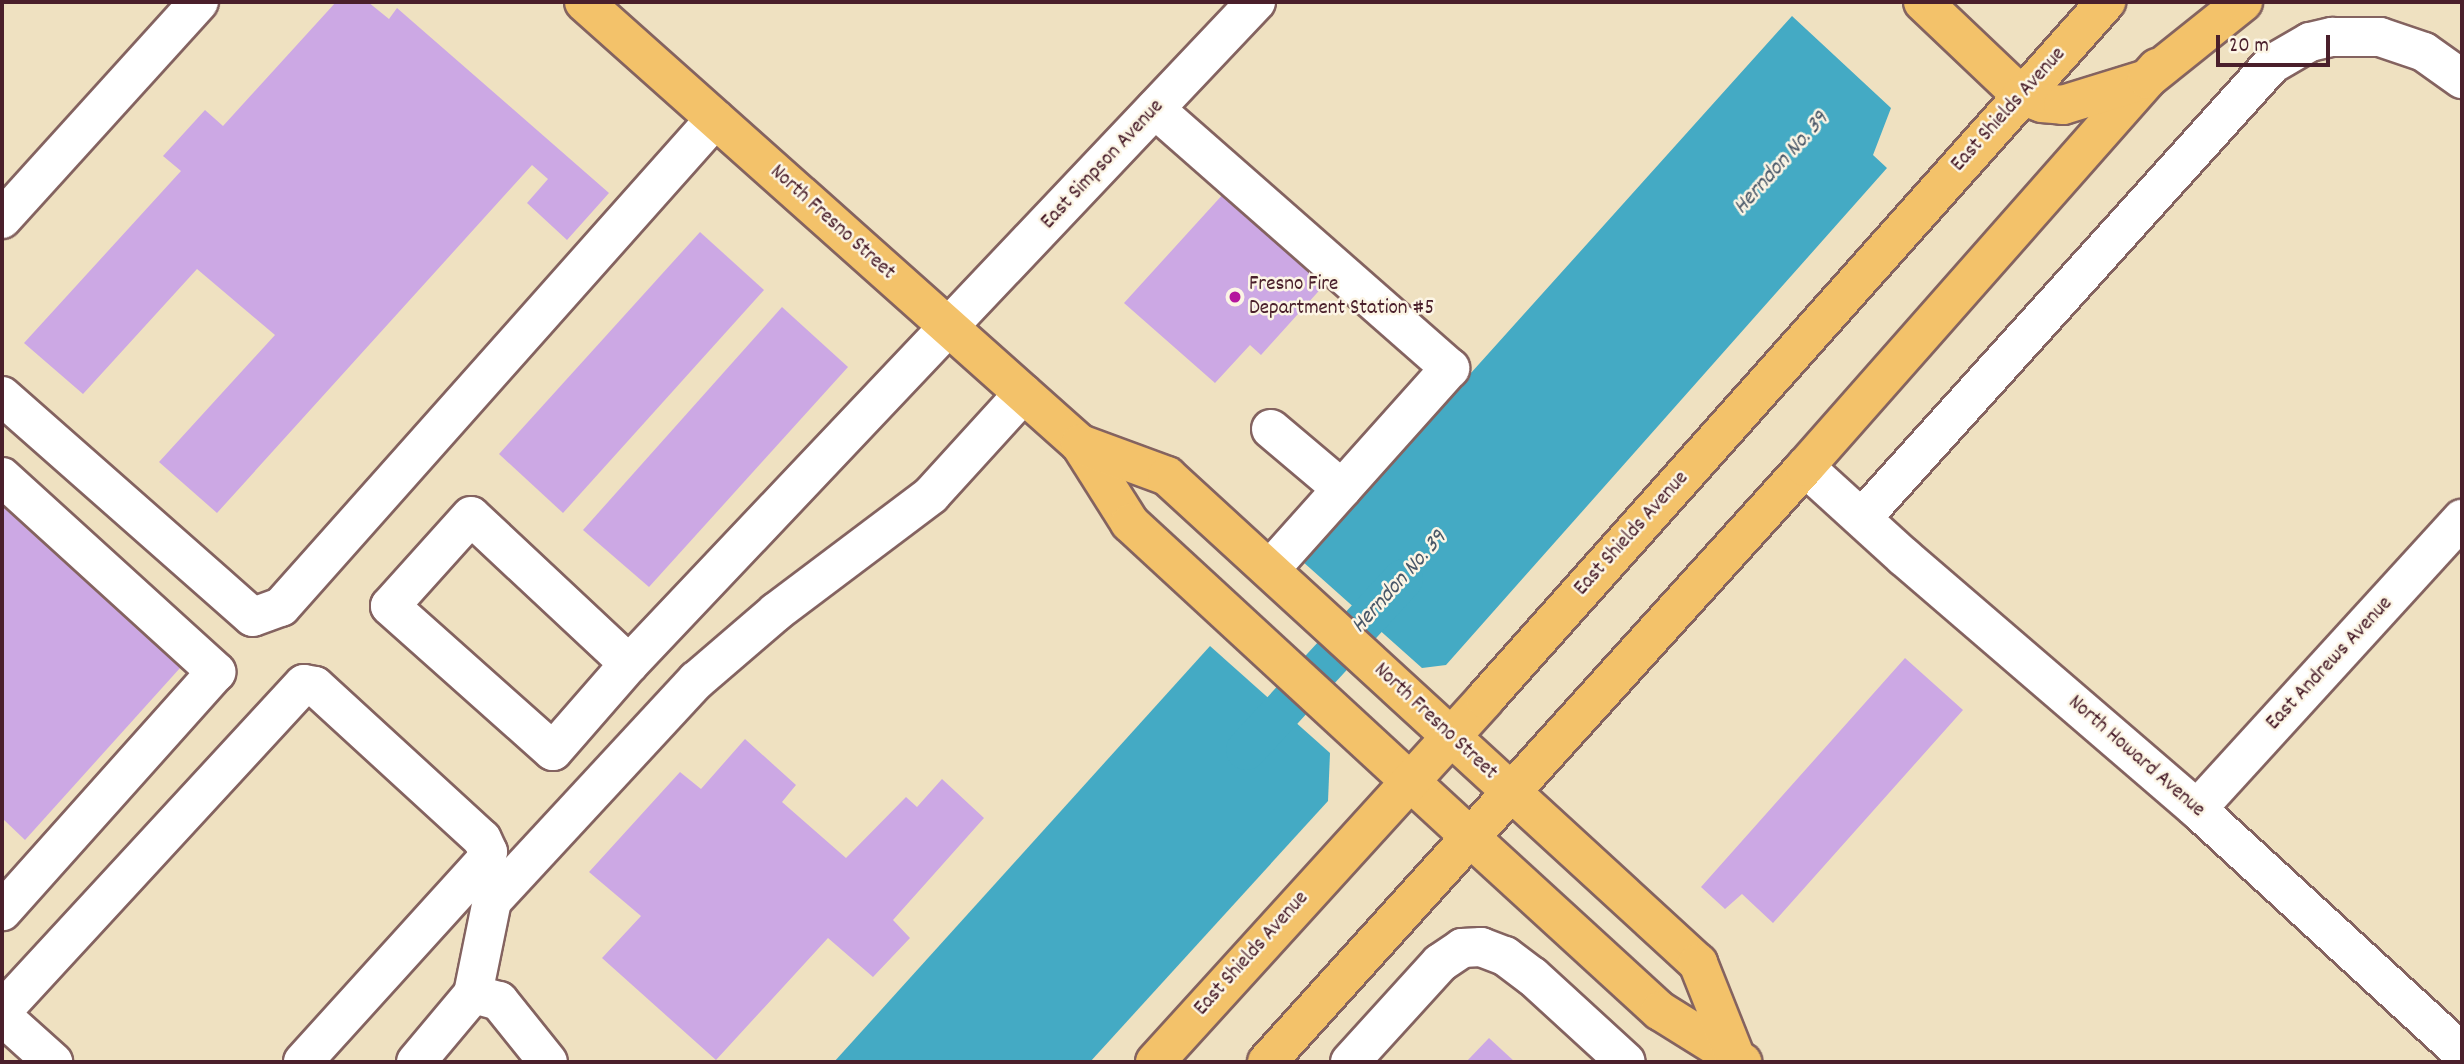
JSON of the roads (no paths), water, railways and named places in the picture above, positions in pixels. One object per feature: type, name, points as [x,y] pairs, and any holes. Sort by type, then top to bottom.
[{"type":"main road","name":"North Fresno Street","points":[[584,2],[1080,444],[1130,523],[1660,1011],[1739,1059]]},
{"type":"main road","points":[[1923,2],[2021,94],[2042,103],[2063,105],[2147,79],[2243,2]]},
{"type":"main road","name":"East Shields Avenue","points":[[1155,1062],[1451,737],[2021,94],[2106,2]]},
{"type":"main road","points":[[1267,1062],[1805,467],[2217,2]]},
{"type":"main road","name":"North Fresno Street","points":[[1080,444],[1167,477],[1698,963],[1739,1059]]},
{"type":"street","points":[[2,219],[199,2]]},
{"type":"street","name":"East Simpson Avenue","points":[[629,664],[471,516],[390,606],[553,751],[629,664],[1256,2]]},
{"type":"street","points":[[1862,517],[2272,64],[2310,43],[2332,37],[2380,37],[2424,52],[2462,79]]},
{"type":"street","points":[[1155,109],[1450,368],[1270,569]]},
{"type":"street","points":[[2,396],[253,617],[281,607],[715,119]]},
{"type":"street","points":[[416,1062],[474,993],[492,901],[697,680],[776,612],[930,495],[1023,394]]},
{"type":"street","points":[[1271,429],[1342,489]]},
{"type":"street","name":"North Howard Avenue","points":[[1805,467],[2197,809],[2462,1053]]},
{"type":"street","points":[[2,477],[216,672],[2,911]]},
{"type":"street","name":"East Andrews Avenue","points":[[2197,809],[2462,519]]},
{"type":"street","points":[[53,1062],[2,1013],[304,684],[315,686],[325,695],[482,839],[488,852],[485,861],[303,1062]]},
{"type":"street","points":[[1350,1062],[1440,963],[1462,948],[1481,947],[1505,956],[1532,975],[1626,1062]]},
{"type":"street","points":[[474,993],[499,1001],[548,1062]]},
{"type":"water","points":[[1792,16],[1891,108],[1873,155],[1887,168],[1446,665],[1422,668],[1302,561]]},
{"type":"water","points":[[1210,646],[1330,753],[1328,801],[1090,1062],[834,1062]]},
{"type":"waterway","name":"Herndon No. 39","points":[[1246,750],[1403,579]]},
{"type":"place","name":"Fresno Fire Department Station #5","points":[[1235,297]]}]
